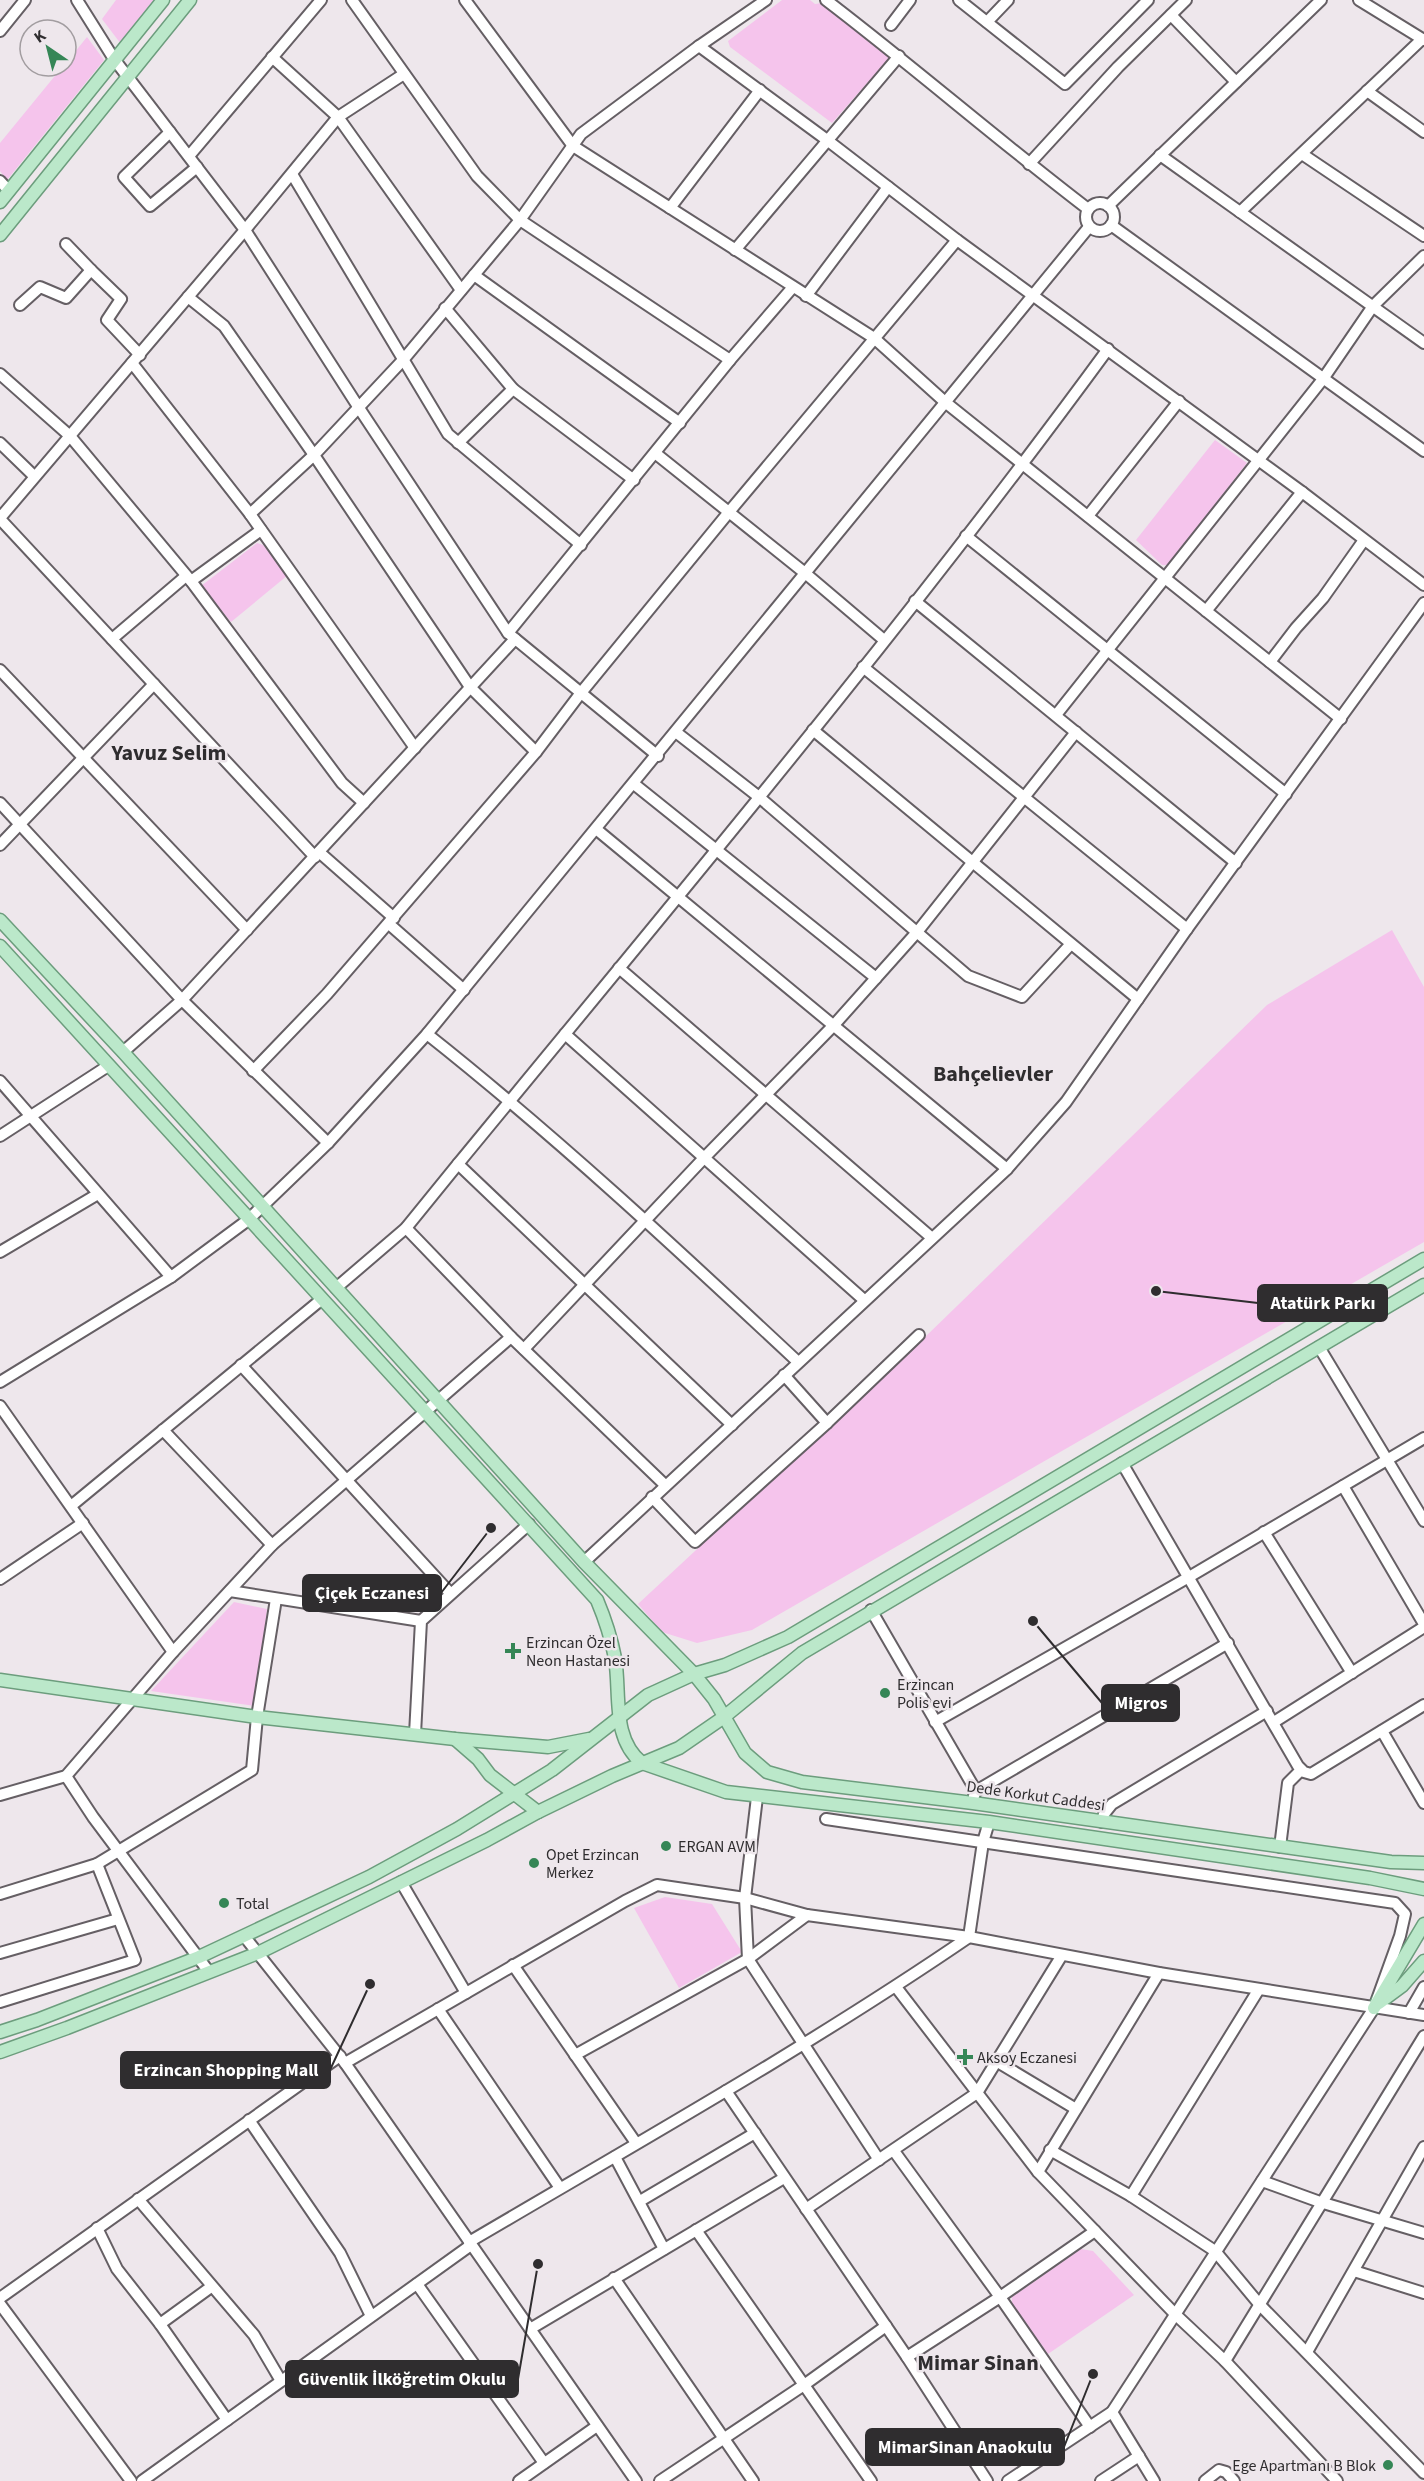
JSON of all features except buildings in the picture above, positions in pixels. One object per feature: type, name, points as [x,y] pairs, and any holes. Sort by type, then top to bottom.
[{"type":"main road","points":[[0,202],[163,0]]},
{"type":"main road","points":[[0,235],[190,0]]},
{"type":"main road","name":"Dede Korkut Caddesi","points":[[0,920],[439,1398],[584,1562],[694,1674],[714,1699],[745,1753],[767,1772],[802,1782],[974,1797],[1102,1822],[1391,1862],[1424,1863]]},
{"type":"main road","points":[[0,946],[597,1600],[607,1624],[615,1659],[623,1738],[631,1754],[642,1763]]},
{"type":"main road","points":[[0,2032],[37,2020],[199,1957],[369,1877],[457,1829],[552,1770],[590,1738],[648,1695],[694,1674],[725,1665],[788,1636],[1424,1259]]},
{"type":"main road","points":[[0,2052],[258,1953],[538,1812],[679,1748],[724,1718],[802,1653],[1424,1285]]},
{"type":"main road","points":[[0,1680],[257,1717],[455,1739],[548,1747],[590,1738]]},
{"type":"main road","points":[[455,1739],[478,1759],[490,1775],[538,1812]]},
{"type":"main road","name":"Dede Korkut Caddesi","points":[[642,1763],[726,1792],[757,1797],[818,1801],[988,1822],[1370,1878],[1424,1889]]},
{"type":"main road","points":[[1374,2007],[1424,1924]]},
{"type":"main road","points":[[1374,2007],[1402,1986],[1424,1961]]},
{"type":"street","points":[[0,31],[25,0]]},
{"type":"street","points":[[76,0],[114,59],[245,230],[359,408],[512,636],[658,756]]},
{"type":"street","points":[[189,156],[321,0]]},
{"type":"street","points":[[352,0],[477,176],[520,220],[730,360]]},
{"type":"street","points":[[465,0],[573,146],[874,338],[945,402],[1341,719]]},
{"type":"street","points":[[250,514],[314,455],[403,360],[520,220],[582,134],[699,46],[766,0]]},
{"type":"street","points":[[826,0],[1088,209]]},
{"type":"street","points":[[891,25],[910,0]]},
{"type":"street","points":[[959,0],[1065,84],[1148,0]]},
{"type":"street","points":[[987,22],[1008,0]]},
{"type":"street","points":[[1029,164],[1118,67],[1186,0]]},
{"type":"street","points":[[1108,206],[1321,0]]},
{"type":"street","points":[[1240,212],[1423,39],[1359,0]]},
{"type":"street","points":[[1171,15],[1236,82]]},
{"type":"street","points":[[699,46],[957,240],[1259,460],[1424,585]]},
{"type":"street","points":[[735,250],[899,56]]},
{"type":"street","points":[[272,57],[338,117],[461,290]]},
{"type":"street","points":[[404,74],[338,117],[0,519],[317,855],[464,990]]},
{"type":"street","points":[[670,208],[760,90]]},
{"type":"street","points":[[1367,91],[1424,132]]},
{"type":"street","points":[[170,132],[124,177],[150,206],[197,166]]},
{"type":"street","points":[[1302,154],[1424,236]]},
{"type":"street","points":[[1160,155],[1424,343]]},
{"type":"street","points":[[292,174],[448,434],[581,545]]},
{"type":"street","points":[[0,181],[9,191]]},
{"type":"street","points":[[806,296],[888,187]]},
{"type":"street","points":[[1095,204],[1108,206],[1113,213],[1111,225],[1101,231],[1089,227],[1085,218],[1088,209],[1095,204]]},
{"type":"street","points":[[1111,225],[1424,451]]},
{"type":"street","points":[[0,1382],[171,1277],[248,1220],[328,1143],[464,990],[1089,227]]},
{"type":"street","points":[[254,1071],[327,994],[536,752],[580,694],[729,512],[957,240]]},
{"type":"street","points":[[66,244],[121,298],[107,320],[250,514],[415,748]]},
{"type":"street","points":[[1056,715],[1323,379],[1373,306],[1424,256]]},
{"type":"street","points":[[21,305],[40,287],[66,298],[91,270]]},
{"type":"street","points":[[474,275],[680,423]]},
{"type":"street","points":[[123,1052],[182,1000],[470,687],[730,360],[793,287]]},
{"type":"street","points":[[188,297],[224,326],[470,687],[536,752]]},
{"type":"street","points":[[445,308],[513,389],[634,480]]},
{"type":"street","points":[[336,1288],[406,1228],[813,730],[1023,465],[1108,349]]},
{"type":"street","points":[[0,374],[70,436],[189,579],[342,783],[364,803]]},
{"type":"street","points":[[458,443],[513,389]]},
{"type":"street","points":[[1088,516],[1179,401]]},
{"type":"street","points":[[0,443],[34,476]]},
{"type":"street","points":[[656,453],[884,640]]},
{"type":"street","points":[[1206,610],[1302,492]]},
{"type":"street","points":[[112,639],[189,579],[261,530]]},
{"type":"street","points":[[966,536],[1286,794]]},
{"type":"street","points":[[1270,662],[1323,598],[1364,540]]},
{"type":"street","points":[[915,601],[1236,863]]},
{"type":"street","points":[[584,1562],[1007,1169],[1066,1102],[1187,929],[1424,603]]},
{"type":"street","points":[[863,667],[1022,798],[1187,929]]},
{"type":"street","points":[[0,670],[247,930]]},
{"type":"street","points":[[0,845],[154,684]]},
{"type":"street","points":[[813,730],[1138,999]]},
{"type":"street","points":[[677,732],[759,797],[968,975],[1022,997],[1070,945]]},
{"type":"street","points":[[524,1349],[876,978],[918,931],[1076,732]]},
{"type":"street","points":[[634,784],[876,978]]},
{"type":"street","points":[[0,803],[182,1000],[328,1143]]},
{"type":"street","points":[[596,829],[1007,1169]]},
{"type":"street","points":[[619,968],[932,1238]]},
{"type":"street","points":[[427,1034],[510,1100],[646,1220],[798,1362]]},
{"type":"street","points":[[565,1034],[864,1300]]},
{"type":"street","points":[[0,1136],[108,1065]]},
{"type":"street","points":[[0,1081],[171,1277]]},
{"type":"street","points":[[458,1164],[732,1425]]},
{"type":"street","points":[[0,1252],[98,1194]]},
{"type":"street","points":[[406,1228],[511,1337],[665,1485]]},
{"type":"street","points":[[71,1506],[322,1299]]},
{"type":"street","points":[[652,1497],[695,1542],[827,1423],[919,1335]]},
{"type":"street","points":[[0,1795],[66,1776],[130,1700],[272,1545],[511,1337]]},
{"type":"street","points":[[1319,1347],[1424,1521]]},
{"type":"street","points":[[241,1365],[450,1593]]},
{"type":"street","points":[[784,1375],[827,1423]]},
{"type":"street","points":[[0,1406],[173,1652]]},
{"type":"street","points":[[163,1430],[272,1545]]},
{"type":"street","points":[[935,1722],[1190,1577],[1424,1438]]},
{"type":"street","points":[[1122,1463],[1301,1770],[1311,1774],[1424,1705]]},
{"type":"street","points":[[1274,1722],[1424,1626],[1343,1486]]},
{"type":"street","points":[[0,1579],[83,1523]]},
{"type":"street","points":[[415,1734],[421,1621],[529,1524]]},
{"type":"street","points":[[1264,1532],[1352,1673]]},
{"type":"street","points":[[230,1591],[421,1621]]},
{"type":"street","points":[[0,1894],[97,1864],[252,1770],[257,1717],[276,1599]]},
{"type":"street","points":[[872,1610],[974,1797],[1228,1643]]},
{"type":"street","points":[[1102,1822],[1104,1814],[1112,1804],[1267,1711]]},
{"type":"street","points":[[1382,1731],[1424,1803]]},
{"type":"street","points":[[1280,1846],[1288,1783],[1301,1770]]},
{"type":"street","points":[[66,1776],[209,1972]]},
{"type":"street","points":[[757,1797],[745,1898],[748,1959],[879,2160]]},
{"type":"street","points":[[826,1819],[1395,1902],[1405,1914],[1400,1936],[1374,2007],[1112,2412],[1008,2481]]},
{"type":"street","points":[[142,2481],[417,2284],[470,2243],[804,2044],[896,1987],[969,1937],[988,1822]]},
{"type":"street","points":[[0,2002],[135,1960],[97,1864]]},
{"type":"street","points":[[401,1882],[466,1993]]},
{"type":"street","points":[[0,2298],[249,2120],[342,2060],[438,2009],[625,1901],[657,1885],[745,1898],[807,1916],[969,1937],[1159,1973],[1424,2015]]},
{"type":"street","points":[[575,2055],[748,1959],[807,1916]]},
{"type":"street","points":[[0,1953],[118,1918]]},
{"type":"street","points":[[244,1936],[342,2060],[636,2481]]},
{"type":"street","points":[[806,2209],[977,2093],[1062,1955]]},
{"type":"street","points":[[513,1965],[636,2143]]},
{"type":"street","points":[[1038,2172],[1159,1973]]},
{"type":"street","points":[[896,1987],[1038,2172],[1176,2315],[1225,2361],[1337,2481]]},
{"type":"street","points":[[1409,2013],[1424,1987]]},
{"type":"street","points":[[1131,2196],[1259,1989]]},
{"type":"street","points":[[438,2009],[560,2188]]},
{"type":"street","points":[[1225,2361],[1320,2202],[1424,2036]]},
{"type":"street","points":[[996,2061],[1076,2109]]},
{"type":"street","points":[[726,2091],[907,2357],[987,2481]]},
{"type":"street","points":[[249,2120],[339,2253],[371,2316]]},
{"type":"street","points":[[640,2201],[755,2133]]},
{"type":"street","points":[[1307,2352],[1383,2221],[1419,2167],[1424,2147]]},
{"type":"street","points":[[1050,2150],[1131,2196],[1215,2251],[1260,2305],[1424,2473]]},
{"type":"street","points":[[894,2151],[1000,2297],[1090,2427]]},
{"type":"street","points":[[615,2157],[664,2249]]},
{"type":"street","points":[[530,2329],[784,2178]]},
{"type":"street","points":[[1262,2181],[1320,2202],[1424,2233]]},
{"type":"street","points":[[138,2199],[211,2287],[254,2334],[281,2381]]},
{"type":"street","points":[[97,2228],[117,2269],[160,2324],[227,2420]]},
{"type":"street","points":[[696,2229],[871,2481]]},
{"type":"street","points":[[907,2357],[1000,2297],[1095,2231]]},
{"type":"street","points":[[1354,2271],[1424,2293]]},
{"type":"street","points":[[614,2278],[753,2481]]},
{"type":"street","points":[[417,2284],[544,2463]]},
{"type":"street","points":[[160,2324],[211,2287]]},
{"type":"street","points":[[0,2304],[131,2481]]},
{"type":"street","points":[[660,2481],[804,2385],[886,2326]]},
{"type":"street","points":[[1112,2412],[1154,2481]]},
{"type":"street","points":[[519,2481],[597,2426]]},
{"type":"street","points":[[1101,2481],[1139,2456]]},
{"type":"street","points":[[1205,2481],[1219,2470],[1226,2472],[1234,2481]]},
{"type":"shaded area","points":[[116,0],[157,0],[121,44],[102,19]]},
{"type":"shaded area","points":[[782,0],[810,0],[815,4],[822,3],[890,57],[832,123],[730,47],[728,41]]},
{"type":"shaded area","points":[[87,37],[104,60],[7,180],[0,171],[0,143],[53,78],[78,78],[78,48]]},
{"type":"shaded area","points":[[1215,440],[1247,463],[1168,565],[1162,565],[1136,540]]},
{"type":"shaded area","points":[[257,543],[263,545],[288,575],[231,622],[201,586]]},
{"type":"shaded area","points":[[1392,930],[1424,987],[1424,1242],[752,1630],[697,1643],[662,1632],[638,1604],[923,1339],[1267,1005]]},
{"type":"shaded area","points":[[234,1602],[267,1609],[255,1706],[151,1691]]},
{"type":"shaded area","points":[[665,1897],[712,1904],[742,1952],[679,1988],[634,1908]]},
{"type":"shaded area","points":[[1081,2249],[1093,2251],[1134,2295],[1048,2354],[1012,2304],[1012,2297]]},
{"type":"place","name":"Atatürk Parkı","points":[[1156,1291]]},
{"type":"place","name":"Çiçek Eczanesi","points":[[491,1528]]},
{"type":"place","name":"Migros","points":[[1033,1621]]},
{"type":"place","name":"Erzincan Özel Neon Hastanesi","points":[[513,1651]]},
{"type":"place","name":"Erzincan Polis evi","points":[[885,1693]]},
{"type":"place","name":"ERGAN AVM","points":[[666,1846]]},
{"type":"place","name":"Opet Erzincan Merkez","points":[[534,1863]]},
{"type":"place","name":"Total","points":[[224,1903]]},
{"type":"place","name":"Erzincan Shopping Mall","points":[[370,1984]]},
{"type":"place","name":"Aksoy Eczanesi","points":[[965,2057]]},
{"type":"place","name":"Güvenlik İlköğretim Okulu","points":[[538,2264]]},
{"type":"place","name":"MimarSinan Anaokulu","points":[[1093,2374]]},
{"type":"place","name":"Ege Apartmanı B Blok","points":[[1388,2465]]},
{"type":"district","name":"Yavuz Selim","points":[[169,752]]},
{"type":"district","name":"Bahçelievler","points":[[993,1073]]},
{"type":"district","name":"Mimar Sinan","points":[[978,2362]]}]
